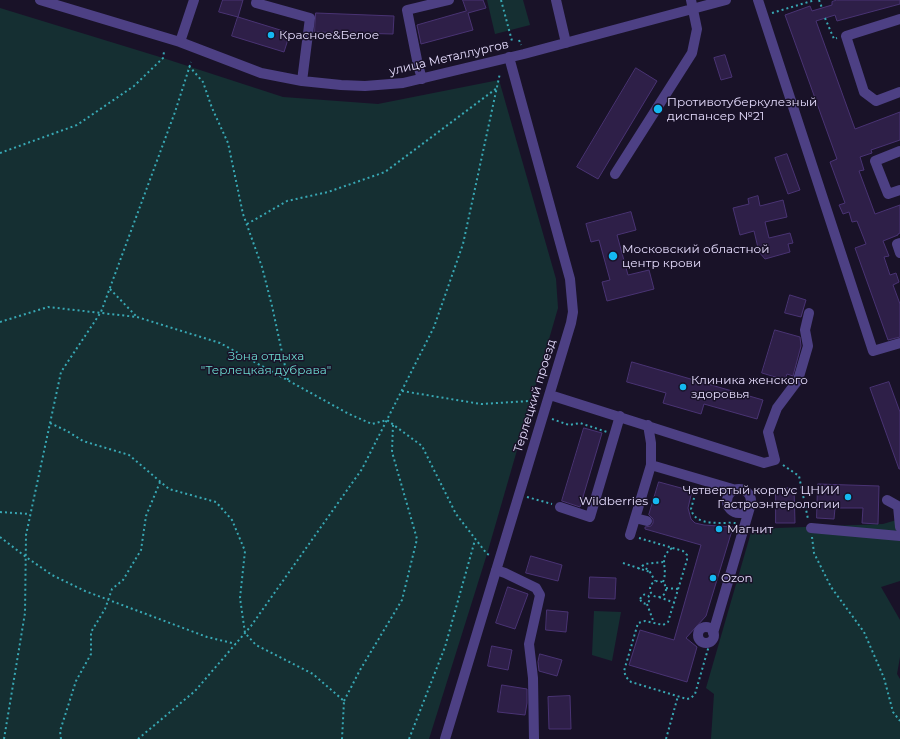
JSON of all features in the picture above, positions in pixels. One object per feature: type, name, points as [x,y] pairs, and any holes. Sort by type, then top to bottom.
[{"type":"street","name":"улица Металлургов","points":[[40,0],[180,42],[261,73],[341,85],[365,86],[403,84],[566,43],[692,4],[726,0]]},
{"type":"street","points":[[180,42],[194,0]]},
{"type":"street","points":[[257,0],[256,3],[310,18],[302,80]]},
{"type":"street","points":[[422,79],[407,10],[449,0]]},
{"type":"street","points":[[556,0],[566,43]]},
{"type":"street","points":[[758,0],[873,351],[900,343]]},
{"type":"street","points":[[615,174],[692,53],[697,29],[692,4]]},
{"type":"street","points":[[900,19],[846,36],[864,92],[876,101],[900,92]]},
{"type":"street","name":"Терлецкий проезд","points":[[445,739],[518,494],[550,395],[573,312],[570,279],[509,57]]},
{"type":"street","points":[[900,151],[875,161],[888,194],[900,190]]},
{"type":"street","points":[[900,243],[897,244],[900,253]]},
{"type":"street","points":[[550,395],[764,463],[775,460],[768,432],[777,408],[798,380],[808,346],[805,330],[809,314]]},
{"type":"street","points":[[560,507],[590,517],[620,416]]},
{"type":"street","points":[[630,536],[651,465],[651,443],[648,425]]},
{"type":"street","points":[[651,465],[736,490],[740,489],[747,492],[751,499],[750,507],[712,637]]},
{"type":"street","points":[[736,490],[732,491],[727,498],[727,503],[731,511],[739,514],[743,513],[750,507]]},
{"type":"street","points":[[887,500],[898,506],[900,527]]},
{"type":"street","points":[[635,518],[647,521]]},
{"type":"street","points":[[810,528],[900,536]]},
{"type":"street","points":[[496,570],[536,588],[540,595],[529,644],[533,678],[534,739]]},
{"type":"path","points":[[500,0],[512,41]]},
{"type":"path","points":[[764,16],[815,0]]},
{"type":"path","points":[[819,0],[822,8]]},
{"type":"path","points":[[825,18],[834,39],[846,36]]},
{"type":"path","points":[[519,40],[521,45]]},
{"type":"path","points":[[0,153],[78,125],[134,86],[163,58],[164,52]]},
{"type":"path","points":[[4,739],[25,614],[26,536],[60,372],[101,312],[191,62]]},
{"type":"path","points":[[189,66],[203,82],[212,108],[228,143],[243,214],[262,267],[288,380]]},
{"type":"path","points":[[138,739],[195,691],[245,634],[362,469],[434,327],[462,244],[500,73]]},
{"type":"path","points":[[247,224],[287,201],[328,192],[385,172],[497,87]]},
{"type":"path","points":[[109,289],[137,317]]},
{"type":"path","points":[[0,322],[48,307],[137,317],[220,343],[349,414],[372,424],[387,420],[422,446],[456,514],[487,554],[500,558]]},
{"type":"path","points":[[402,391],[481,404],[529,401],[538,405]]},
{"type":"path","points":[[551,418],[569,425],[580,423],[615,434]]},
{"type":"path","points":[[50,423],[66,430],[83,442],[129,455],[169,489],[216,502],[232,520],[245,551],[240,598],[245,634],[256,645],[313,674],[344,701]]},
{"type":"path","points":[[342,739],[344,701],[360,670],[402,600],[417,539],[392,452],[393,424]]},
{"type":"path","points":[[775,460],[799,476],[814,553],[831,587],[864,632],[884,678],[893,712],[900,721]]},
{"type":"path","points":[[61,739],[60,731],[76,681],[91,654],[91,632],[106,609],[112,589],[123,580],[142,550],[146,516],[160,482]]},
{"type":"path","points":[[694,489],[696,491],[691,504],[691,511],[697,519],[705,522],[745,524]]},
{"type":"path","points":[[518,494],[560,507]]},
{"type":"path","points":[[0,512],[30,514]]},
{"type":"path","points":[[0,537],[52,575],[85,591],[207,638],[236,644]]},
{"type":"path","points":[[642,539],[683,551],[687,557],[675,603],[668,622],[663,625],[645,621],[638,623],[624,671],[624,674],[628,680],[689,699],[695,694],[712,637]]},
{"type":"path","points":[[409,739],[445,647],[475,540]]},
{"type":"path","points":[[658,597],[663,595],[666,588],[663,582],[666,572],[663,562],[667,553],[672,548]]},
{"type":"path","points":[[638,569],[642,565],[663,562]]},
{"type":"path","points":[[623,563],[650,572]]},
{"type":"path","points":[[642,565],[650,572],[655,581]]},
{"type":"path","points":[[663,582],[655,581],[651,584],[650,589],[653,595],[675,603]]},
{"type":"path","points":[[666,588],[678,589]]},
{"type":"path","points":[[647,603],[642,603],[641,596],[646,594],[649,597]]},
{"type":"path","points":[[653,595],[649,597],[650,599],[647,603],[654,623]]},
{"type":"path","points":[[666,739],[678,696]]},
{"type":"green space","points":[[487,0],[523,0],[530,25],[495,34]]},
{"type":"green space","name":"Зона отдыха \"Терлецкая дубрава\"","points":[[0,8],[163,58],[283,97],[378,104],[499,80],[556,279],[558,308],[487,554],[429,739],[0,739]]},
{"type":"green space","points":[[900,519],[900,581],[881,587],[900,620],[900,657],[897,674],[900,679],[900,739],[711,739],[714,694],[706,688],[752,529],[883,524]]},
{"type":"green space","points":[[594,611],[621,612],[612,661],[592,655]]},
{"type":"building","points":[[223,0],[243,0],[238,17],[219,12]]},
{"type":"building","points":[[463,0],[483,0],[486,8],[468,13],[473,30],[421,44],[417,25],[466,11]]},
{"type":"building","points":[[837,0],[900,0],[900,4],[837,21],[835,15],[816,21],[855,129],[900,112],[900,140],[871,150],[872,153],[860,157],[864,170],[859,171],[875,214],[900,205],[900,233],[883,241],[889,256],[884,257],[890,275],[896,273],[899,282],[893,285],[900,304],[900,337],[888,340],[855,248],[866,244],[857,221],[852,222],[849,212],[843,214],[839,205],[845,203],[830,162],[837,159],[785,15],[810,6],[812,11],[832,5],[832,2]]},
{"type":"building","points":[[316,13],[394,16],[393,34],[315,32]]},
{"type":"building","points":[[238,17],[290,33],[284,52],[232,36]]},
{"type":"building","points":[[725,55],[732,77],[721,80],[714,58]]},
{"type":"building","points":[[636,68],[657,81],[598,179],[577,167]]},
{"type":"building","points":[[787,154],[800,190],[788,194],[775,158]]},
{"type":"building","points":[[758,196],[760,206],[783,200],[787,217],[765,222],[769,238],[790,233],[793,243],[788,244],[790,252],[765,259],[759,252],[754,231],[740,235],[733,208],[749,204],[748,199]]},
{"type":"building","name":"Московский областной центр крови","points":[[631,212],[636,230],[617,235],[628,275],[649,270],[654,289],[607,301],[602,282],[610,280],[599,240],[591,242],[586,224]]},
{"type":"building","points":[[790,295],[806,300],[801,317],[785,313]]},
{"type":"building","points":[[775,330],[800,337],[801,346],[793,376],[787,374],[785,380],[762,373]]},
{"type":"building","name":"Клиника женского здоровья","points":[[632,362],[763,400],[757,419],[704,404],[701,414],[663,403],[666,393],[627,382]]},
{"type":"building","points":[[889,382],[900,412],[900,469],[870,388]]},
{"type":"building","points":[[584,428],[602,433],[580,507],[562,501]]},
{"type":"building","points":[[659,482],[692,491],[688,508],[691,519],[695,523],[733,527],[706,616],[686,638],[697,647],[687,682],[629,665],[640,630],[674,640],[701,545],[645,529],[645,527],[651,526],[653,523],[653,519],[649,515]]},
{"type":"building","name":"Четвертый корпус ЦНИИ Гастроэнтерологии","points":[[818,484],[879,486],[878,524],[862,523],[863,508],[835,508],[834,519],[817,518]]},
{"type":"building","points":[[776,488],[794,488],[795,523],[776,523]]},
{"type":"building","points":[[531,556],[562,565],[558,581],[526,573]]},
{"type":"building","points":[[590,577],[616,578],[615,599],[589,598]]},
{"type":"building","points":[[508,587],[528,594],[515,629],[496,623]]},
{"type":"building","points":[[547,610],[568,612],[566,632],[546,630]]},
{"type":"building","points":[[492,646],[512,650],[508,670],[488,666]]},
{"type":"building","points":[[540,654],[562,660],[557,676],[539,671],[538,662]]},
{"type":"building","points":[[502,685],[527,689],[525,715],[498,712]]},
{"type":"building","points":[[570,696],[571,729],[549,729],[548,697]]},
{"type":"place","name":"Красное&Белое","points":[[271,35]]},
{"type":"place","name":"Противотуберкулезный диспансер №21","points":[[658,109]]},
{"type":"place","name":"Московский областной центр крови","points":[[613,256]]},
{"type":"place","name":"Клиника женского здоровья","points":[[683,387]]},
{"type":"place","name":"Четвертый корпус ЦНИИ Гастроэнтерологии","points":[[848,497]]},
{"type":"place","name":"Wildberries","points":[[656,501]]},
{"type":"place","name":"Магнит","points":[[719,529]]},
{"type":"place","name":"Ozon","points":[[713,578]]}]
